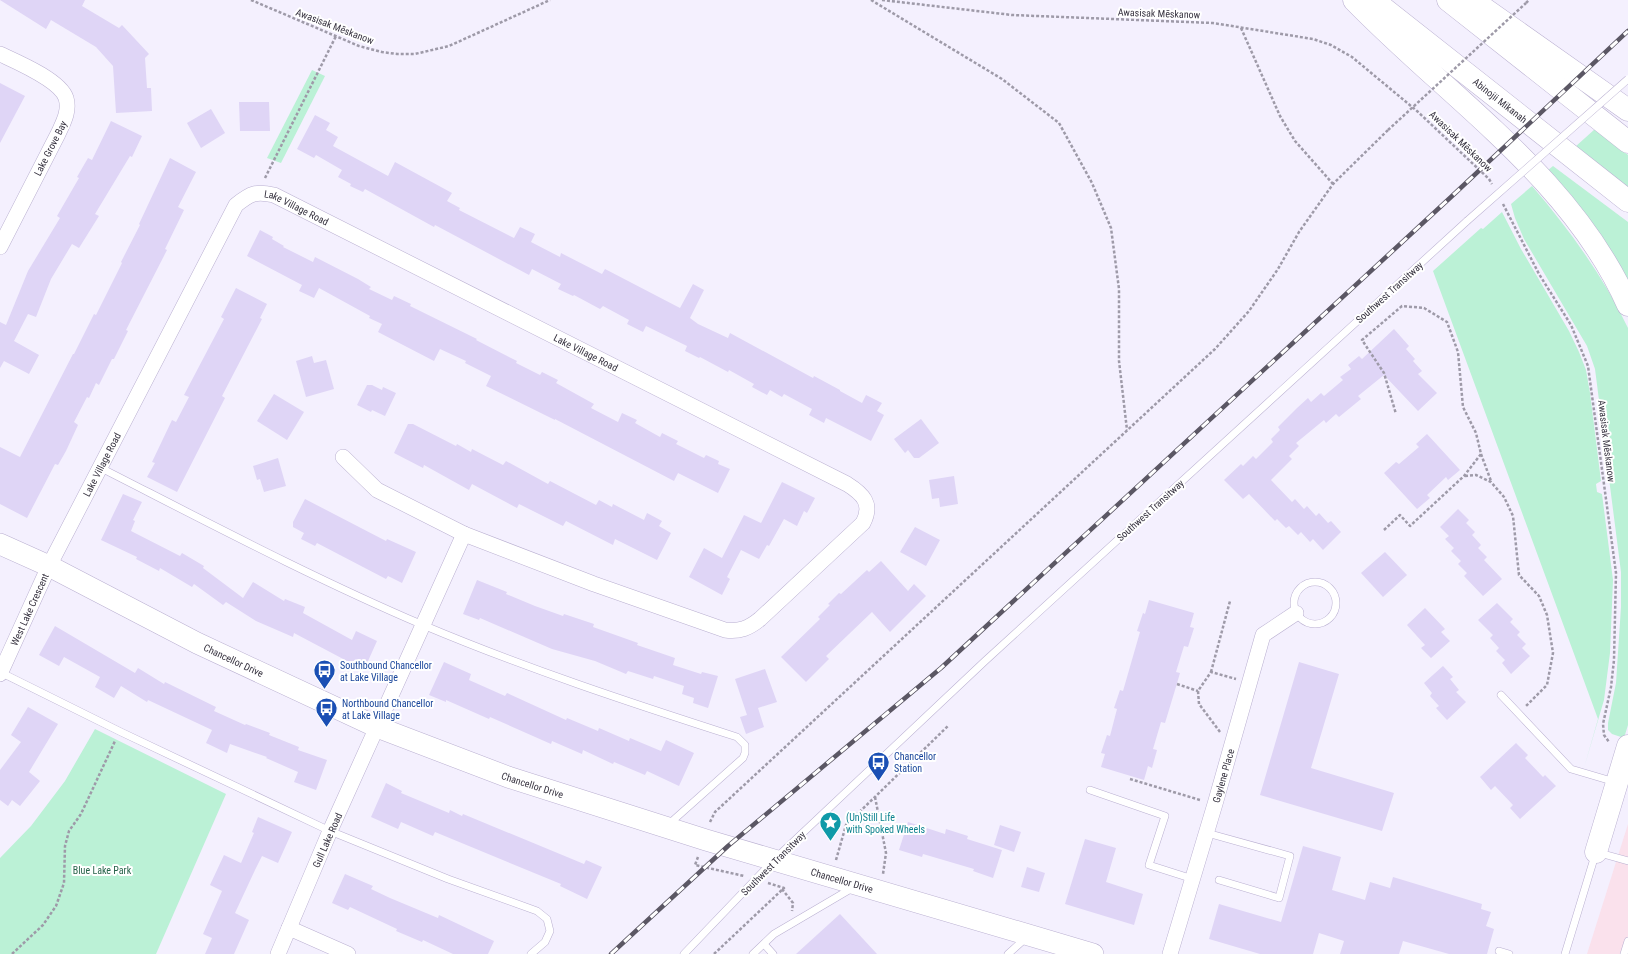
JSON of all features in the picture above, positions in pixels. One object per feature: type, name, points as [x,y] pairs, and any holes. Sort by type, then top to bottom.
[{"type":"main road","points":[[1354,0],[1501,138],[1560,200],[1593,243],[1613,275],[1628,305]]},
{"type":"main road","name":"Abinojii Mikanah","points":[[1373,0],[1628,201]]},
{"type":"main road","points":[[1448,0],[1628,142]]},
{"type":"main road","points":[[1472,0],[1628,110]]},
{"type":"main road","points":[[1596,852],[1628,746]]},
{"type":"street","name":"Lake Grove Bay","points":[[0,54],[41,74],[56,85],[66,98],[67,106],[66,116],[58,134],[0,246]]},
{"type":"street","name":"Lake Village Road","points":[[49,566],[236,205],[247,196],[257,192],[274,195],[847,484],[861,493],[868,515],[863,523],[760,619],[743,630],[733,631],[725,630],[594,584],[464,534],[377,490],[343,457]]},
{"type":"street","points":[[377,727],[464,534]]},
{"type":"street","name":"Chancellor Drive","points":[[0,544],[49,566],[197,642],[377,727],[508,777],[666,827],[1028,936],[1093,954]]},
{"type":"street","name":"West Lake Crescent","points":[[0,673],[49,566]]},
{"type":"street","name":"Gaylene Place","points":[[1170,954],[1216,804],[1263,635],[1296,613]]},
{"type":"street","name":"Gull Lake Road","points":[[278,954],[330,831],[377,727]]},
{"type":"street","points":[[288,928],[348,954]]},
{"type":"lane","name":"Southwest Transitway","points":[[684,954],[775,859],[985,661],[1467,221],[1628,79]]},
{"type":"lane","points":[[101,468],[287,562],[423,624],[587,688],[737,737],[745,745],[745,753],[743,758],[666,827]]},
{"type":"lane","points":[[1311,582],[1318,582],[1330,588],[1335,594],[1336,609],[1328,620],[1321,624],[1314,625],[1306,623],[1296,613],[1294,596],[1304,585],[1311,582]]},
{"type":"lane","points":[[0,673],[330,831],[448,879],[537,911],[547,919],[550,931],[545,942],[531,954]]},
{"type":"lane","points":[[1501,695],[1571,768],[1617,782]]},
{"type":"lane","points":[[1090,790],[1165,816],[1149,865],[1193,879]]},
{"type":"lane","points":[[1207,832],[1290,856],[1279,898],[1219,880]]},
{"type":"lane","points":[[1565,954],[1596,852],[1628,861]]},
{"type":"lane","points":[[753,954],[774,934],[859,884]]},
{"type":"lane","points":[[1008,954],[1028,936]]},
{"type":"lane","points":[[1624,954],[1628,941]]},
{"type":"lane","points":[[764,944],[773,954]]},
{"type":"lane","points":[[1499,951],[1509,954]]},
{"type":"path","name":"Awasisak Mēskanow","points":[[251,0],[359,46],[397,54],[415,54],[449,46],[550,0]]},
{"type":"path","points":[[871,0],[1002,79],[1059,123],[1092,183],[1110,228],[1119,289],[1119,361],[1127,430]]},
{"type":"path","name":"Awasisak Mēskanow","points":[[882,0],[1012,15],[1213,23],[1312,39],[1331,45],[1352,57],[1417,111],[1489,179],[1493,186]]},
{"type":"path","points":[[710,823],[715,812],[1215,349],[1249,311],[1278,269],[1299,232],[1333,184],[1388,130],[1529,0]]},
{"type":"path","points":[[1240,28],[1280,116],[1295,141],[1333,184]]},
{"type":"path","points":[[262,192],[265,176],[336,36]]},
{"type":"path","name":"Awasisak Mēskanow","points":[[1500,199],[1529,257],[1571,325],[1588,366],[1616,572],[1614,660],[1611,687],[1603,724],[1604,735],[1607,741]]},
{"type":"path","points":[[1396,414],[1384,373],[1362,340],[1402,306],[1424,308],[1446,322],[1458,352],[1463,407],[1476,433],[1481,454],[1491,482],[1504,497],[1513,516],[1519,575],[1539,596],[1547,616],[1553,653],[1547,685],[1518,714]]},
{"type":"path","points":[[1384,530],[1400,515],[1410,526],[1464,476],[1481,454]]},
{"type":"path","points":[[1464,476],[1476,475],[1491,482]]},
{"type":"path","points":[[1230,601],[1211,672],[1198,691],[1199,704],[1231,746]]},
{"type":"path","points":[[1211,672],[1250,683]]},
{"type":"path","points":[[1177,684],[1198,691]]},
{"type":"path","points":[[836,860],[846,826],[948,726]]},
{"type":"path","points":[[12,954],[43,925],[56,906],[64,883],[64,846],[69,831],[81,814],[115,741],[121,732]]},
{"type":"path","points":[[1130,779],[1216,804]]},
{"type":"path","points":[[875,798],[886,853],[883,874]]},
{"type":"path","points":[[695,864],[756,879],[784,888],[782,889],[793,903],[791,925]]},
{"type":"path","points":[[714,954],[782,889]]},
{"type":"shaded area","points":[[1628,824],[1628,954],[1587,954]]},
{"type":"green space","points":[[312,70],[325,76],[281,163],[267,158]]},
{"type":"green space","points":[[1595,129],[1628,155],[1628,188],[1575,147]]},
{"type":"green space","points":[[1553,166],[1628,222],[1628,288],[1547,171]]},
{"type":"green space","points":[[1532,186],[1572,236],[1608,290],[1628,328],[1628,725],[1624,738],[1612,734],[1608,730],[1616,683],[1621,607],[1621,572],[1595,369],[1587,346],[1524,239],[1515,218],[1511,204]]},
{"type":"green space","points":[[1502,212],[1521,249],[1569,331],[1586,370],[1590,393],[1601,481],[1596,484],[1597,492],[1602,494],[1613,580],[1610,653],[1604,700],[1584,768],[1598,719],[1433,271],[1481,228],[1483,229]]},
{"type":"green space","name":"Blue Lake Park","points":[[95,729],[226,794],[156,954],[0,954],[0,858],[31,826],[65,781]]},
{"type":"building","points":[[0,0],[85,0],[82,6],[119,28],[122,25],[149,54],[145,58],[147,88],[151,88],[152,111],[116,113],[113,66],[96,47],[51,20],[46,29]]},
{"type":"building","points":[[0,83],[25,96],[0,143]]},
{"type":"building","points":[[239,102],[269,102],[270,131],[240,131]]},
{"type":"building","points":[[211,109],[225,133],[201,148],[187,123]]},
{"type":"building","points":[[315,115],[330,123],[326,130],[338,137],[333,146],[388,176],[395,162],[452,193],[447,201],[460,208],[459,210],[514,238],[520,227],[535,234],[531,242],[560,257],[561,253],[602,274],[605,269],[680,308],[693,284],[704,290],[690,318],[698,324],[728,338],[730,333],[813,378],[814,376],[862,403],[866,395],[882,403],[877,411],[884,415],[871,441],[826,418],[824,423],[809,415],[812,409],[784,394],[782,397],[770,390],[767,395],[752,387],[754,384],[729,370],[728,372],[685,351],[687,346],[646,326],[643,332],[627,324],[629,320],[603,306],[600,309],[574,295],[573,296],[558,289],[561,284],[532,269],[529,275],[435,225],[434,227],[365,189],[363,192],[350,186],[351,184],[338,177],[342,170],[316,155],[314,158],[297,149]]},
{"type":"building","points":[[111,121],[142,136],[132,157],[130,156],[95,214],[99,216],[79,248],[72,244],[51,279],[36,317],[28,314],[14,341],[39,355],[29,374],[4,361],[0,368],[0,322],[6,325],[28,271],[60,218],[57,216],[79,178],[77,177],[88,158],[92,160]]},
{"type":"building","points":[[170,158],[196,172],[178,207],[184,210],[165,249],[167,250],[126,330],[128,331],[114,359],[112,359],[99,385],[96,383],[89,398],[87,397],[74,422],[78,425],[66,451],[58,465],[55,464],[27,518],[0,504],[0,447],[20,457],[94,314],[96,315],[140,225],[139,224]]},
{"type":"building","points":[[260,230],[273,237],[272,239],[284,246],[283,247],[313,262],[315,257],[358,279],[371,287],[369,289],[392,300],[394,296],[411,304],[410,306],[477,339],[476,340],[517,361],[516,363],[540,375],[542,372],[558,380],[556,383],[594,404],[591,408],[618,422],[622,413],[637,420],[635,423],[660,437],[662,433],[678,441],[676,444],[704,458],[706,455],[719,461],[718,464],[730,469],[718,493],[678,473],[674,481],[555,419],[486,386],[491,376],[465,363],[466,361],[440,349],[434,361],[378,332],[382,324],[369,318],[370,316],[319,288],[314,298],[299,291],[302,285],[247,256]]},
{"type":"building","points":[[236,288],[267,304],[260,318],[262,319],[222,396],[225,398],[177,492],[147,477],[155,463],[152,462],[172,420],[176,422],[189,397],[184,395],[224,319],[221,317]]},
{"type":"building","points":[[1394,329],[1409,346],[1406,349],[1415,359],[1413,361],[1422,371],[1418,374],[1437,393],[1418,411],[1384,375],[1358,396],[1361,399],[1339,417],[1336,414],[1326,423],[1324,420],[1296,443],[1299,446],[1289,456],[1292,459],[1271,480],[1292,502],[1295,499],[1304,509],[1307,506],[1316,516],[1319,513],[1328,523],[1331,521],[1341,532],[1323,550],[1313,539],[1310,542],[1301,532],[1298,535],[1289,526],[1286,528],[1277,519],[1275,521],[1249,494],[1243,499],[1224,480],[1241,464],[1243,466],[1253,456],[1256,459],[1273,442],[1271,439],[1280,430],[1278,427],[1297,408],[1308,398],[1311,402],[1321,393],[1324,396],[1343,380],[1340,377],[1351,369],[1348,365],[1359,356],[1362,359]]},
{"type":"building","points":[[312,356],[314,363],[326,360],[334,389],[306,397],[296,361]]},
{"type":"building","points":[[367,385],[372,385],[382,390],[383,387],[396,393],[385,416],[372,410],[371,412],[357,405]]},
{"type":"building","points":[[274,394],[304,412],[287,440],[257,421]]},
{"type":"building","points":[[921,419],[939,443],[919,458],[914,458],[908,450],[905,453],[894,439]]},
{"type":"building","points":[[408,424],[413,424],[471,452],[472,449],[503,465],[506,461],[548,484],[550,481],[596,505],[599,500],[612,507],[613,504],[644,520],[647,513],[662,521],[659,526],[671,533],[657,560],[615,539],[613,545],[566,521],[563,526],[519,504],[517,508],[472,484],[469,490],[424,465],[423,468],[394,453]]},
{"type":"building","points":[[1427,434],[1460,470],[1448,480],[1446,477],[1427,495],[1430,498],[1417,509],[1384,473],[1396,462],[1399,464],[1419,447],[1416,444]]},
{"type":"building","points":[[278,458],[286,486],[264,492],[260,479],[257,480],[253,466]]},
{"type":"building","points":[[954,476],[958,504],[940,507],[939,498],[932,499],[929,480]]},
{"type":"building","points":[[782,482],[815,498],[807,513],[804,511],[797,526],[784,519],[769,546],[767,545],[759,559],[741,550],[727,577],[730,579],[722,595],[689,577],[704,548],[722,558],[744,515],[761,523]]},
{"type":"building","points":[[123,494],[142,502],[133,520],[135,521],[131,531],[180,556],[182,553],[204,566],[203,568],[243,598],[253,582],[284,601],[285,599],[305,607],[303,613],[352,640],[356,631],[377,641],[364,670],[294,633],[293,637],[256,621],[226,602],[223,605],[194,584],[192,587],[160,568],[159,571],[136,559],[137,557],[101,540]]},
{"type":"building","points":[[305,499],[386,541],[387,539],[416,552],[402,583],[388,576],[386,579],[317,543],[315,546],[301,539],[304,533],[293,527],[293,522]]},
{"type":"building","points":[[1458,509],[1469,520],[1466,523],[1475,532],[1472,535],[1481,545],[1478,548],[1487,557],[1484,560],[1502,579],[1483,596],[1464,576],[1467,573],[1458,564],[1461,561],[1451,551],[1454,548],[1445,539],[1449,536],[1440,527]]},
{"type":"building","points":[[915,527],[940,540],[926,566],[900,552]]},
{"type":"building","points":[[1385,552],[1407,575],[1383,597],[1361,573]]},
{"type":"building","points":[[881,561],[908,591],[914,584],[926,596],[890,632],[872,612],[826,656],[829,659],[806,682],[781,657],[820,619],[818,617],[839,593],[841,594],[867,570],[869,572]]},
{"type":"building","points":[[477,580],[507,592],[506,594],[535,606],[563,616],[564,614],[594,624],[593,627],[638,643],[637,645],[675,658],[673,665],[701,674],[702,672],[718,676],[708,708],[693,703],[694,698],[682,694],[684,686],[654,676],[653,679],[628,671],[626,674],[595,661],[552,649],[480,618],[479,620],[463,614]]},
{"type":"building","points":[[1149,600],[1194,613],[1190,627],[1194,628],[1188,647],[1184,646],[1176,672],[1180,673],[1175,690],[1165,723],[1161,722],[1153,749],[1157,750],[1152,768],[1148,766],[1144,780],[1101,767],[1105,754],[1101,753],[1107,735],[1110,736],[1117,709],[1114,708],[1120,690],[1123,691],[1140,632],[1137,631],[1143,613],[1145,614]]},
{"type":"building","points":[[1497,603],[1513,619],[1510,622],[1520,632],[1517,635],[1526,644],[1522,648],[1530,656],[1511,674],[1502,663],[1505,660],[1496,651],[1499,648],[1490,638],[1493,635],[1478,620]]},
{"type":"building","points":[[1425,608],[1445,629],[1441,632],[1450,641],[1431,658],[1421,648],[1425,645],[1407,625]]},
{"type":"building","points":[[55,626],[135,673],[138,668],[164,684],[165,682],[216,707],[214,711],[245,725],[246,724],[270,733],[269,735],[299,747],[298,750],[327,760],[316,790],[294,782],[298,772],[266,758],[267,757],[230,744],[227,753],[206,743],[212,730],[148,700],[147,702],[121,686],[114,698],[95,687],[100,677],[64,657],[59,666],[39,655]]},
{"type":"building","points":[[444,662],[471,674],[469,680],[505,696],[507,693],[566,720],[567,718],[598,731],[599,728],[629,741],[630,738],[661,751],[666,740],[694,753],[679,786],[647,771],[645,775],[614,762],[613,764],[583,750],[582,754],[552,741],[551,744],[490,717],[489,719],[446,700],[446,702],[429,695]]},
{"type":"building","points":[[1299,662],[1339,674],[1311,768],[1394,793],[1382,831],[1260,795]]},
{"type":"building","points":[[1443,666],[1453,677],[1450,679],[1459,690],[1456,692],[1466,702],[1447,720],[1436,708],[1439,706],[1430,696],[1432,693],[1424,683]]},
{"type":"building","points":[[765,669],[777,702],[758,708],[764,727],[746,734],[740,717],[747,715],[735,679]]},
{"type":"building","points":[[28,707],[58,724],[29,772],[40,781],[20,806],[12,800],[8,806],[0,800],[0,770],[21,742],[11,735]]},
{"type":"building","points":[[1516,743],[1528,755],[1525,758],[1543,777],[1545,775],[1556,786],[1520,819],[1510,808],[1513,805],[1495,786],[1491,790],[1480,777]]},
{"type":"building","points":[[386,783],[402,791],[401,793],[449,813],[450,810],[462,816],[463,814],[584,864],[586,860],[602,867],[587,899],[560,886],[561,884],[435,832],[433,836],[401,822],[398,829],[371,817]]},
{"type":"building","points":[[258,817],[292,832],[278,863],[262,856],[255,870],[235,913],[249,920],[234,954],[205,954],[212,938],[203,934],[222,891],[210,885],[224,855],[241,863],[254,833],[252,832]]},
{"type":"building","points":[[908,822],[945,834],[946,829],[968,836],[967,839],[1002,850],[993,878],[973,871],[974,869],[923,854],[922,857],[899,850]]},
{"type":"building","points":[[1000,825],[1021,832],[1014,852],[994,845]]},
{"type":"building","points":[[1085,839],[1116,848],[1106,882],[1143,894],[1134,925],[1065,904]]},
{"type":"building","points":[[1303,846],[1341,857],[1332,890],[1365,900],[1370,882],[1390,888],[1393,877],[1482,904],[1481,909],[1491,912],[1486,926],[1494,929],[1487,954],[1449,954],[1403,941],[1399,954],[1340,954],[1344,941],[1319,933],[1313,954],[1260,954],[1209,939],[1219,904],[1281,922]]},
{"type":"building","points":[[1027,867],[1045,873],[1039,892],[1021,887]]},
{"type":"building","points":[[345,874],[373,886],[371,889],[390,898],[438,918],[439,915],[494,941],[488,954],[453,954],[423,940],[422,942],[396,931],[397,929],[350,907],[348,910],[332,903]]},
{"type":"building","points":[[840,914],[877,954],[796,954]]},
{"type":"railway","points":[[611,954],[728,846],[941,668],[1451,197],[1628,31]]},
{"type":"place","name":"Southbound Chancellor at Lake Village","points":[[324,690]]},
{"type":"place","name":"Northbound Chancellor at Lake Village","points":[[327,728]]},
{"type":"place","name":"Chancellor Station","points":[[878,782]]},
{"type":"place","name":"(Un)Still Life with Spoked Wheels","points":[[830,842]]}]
